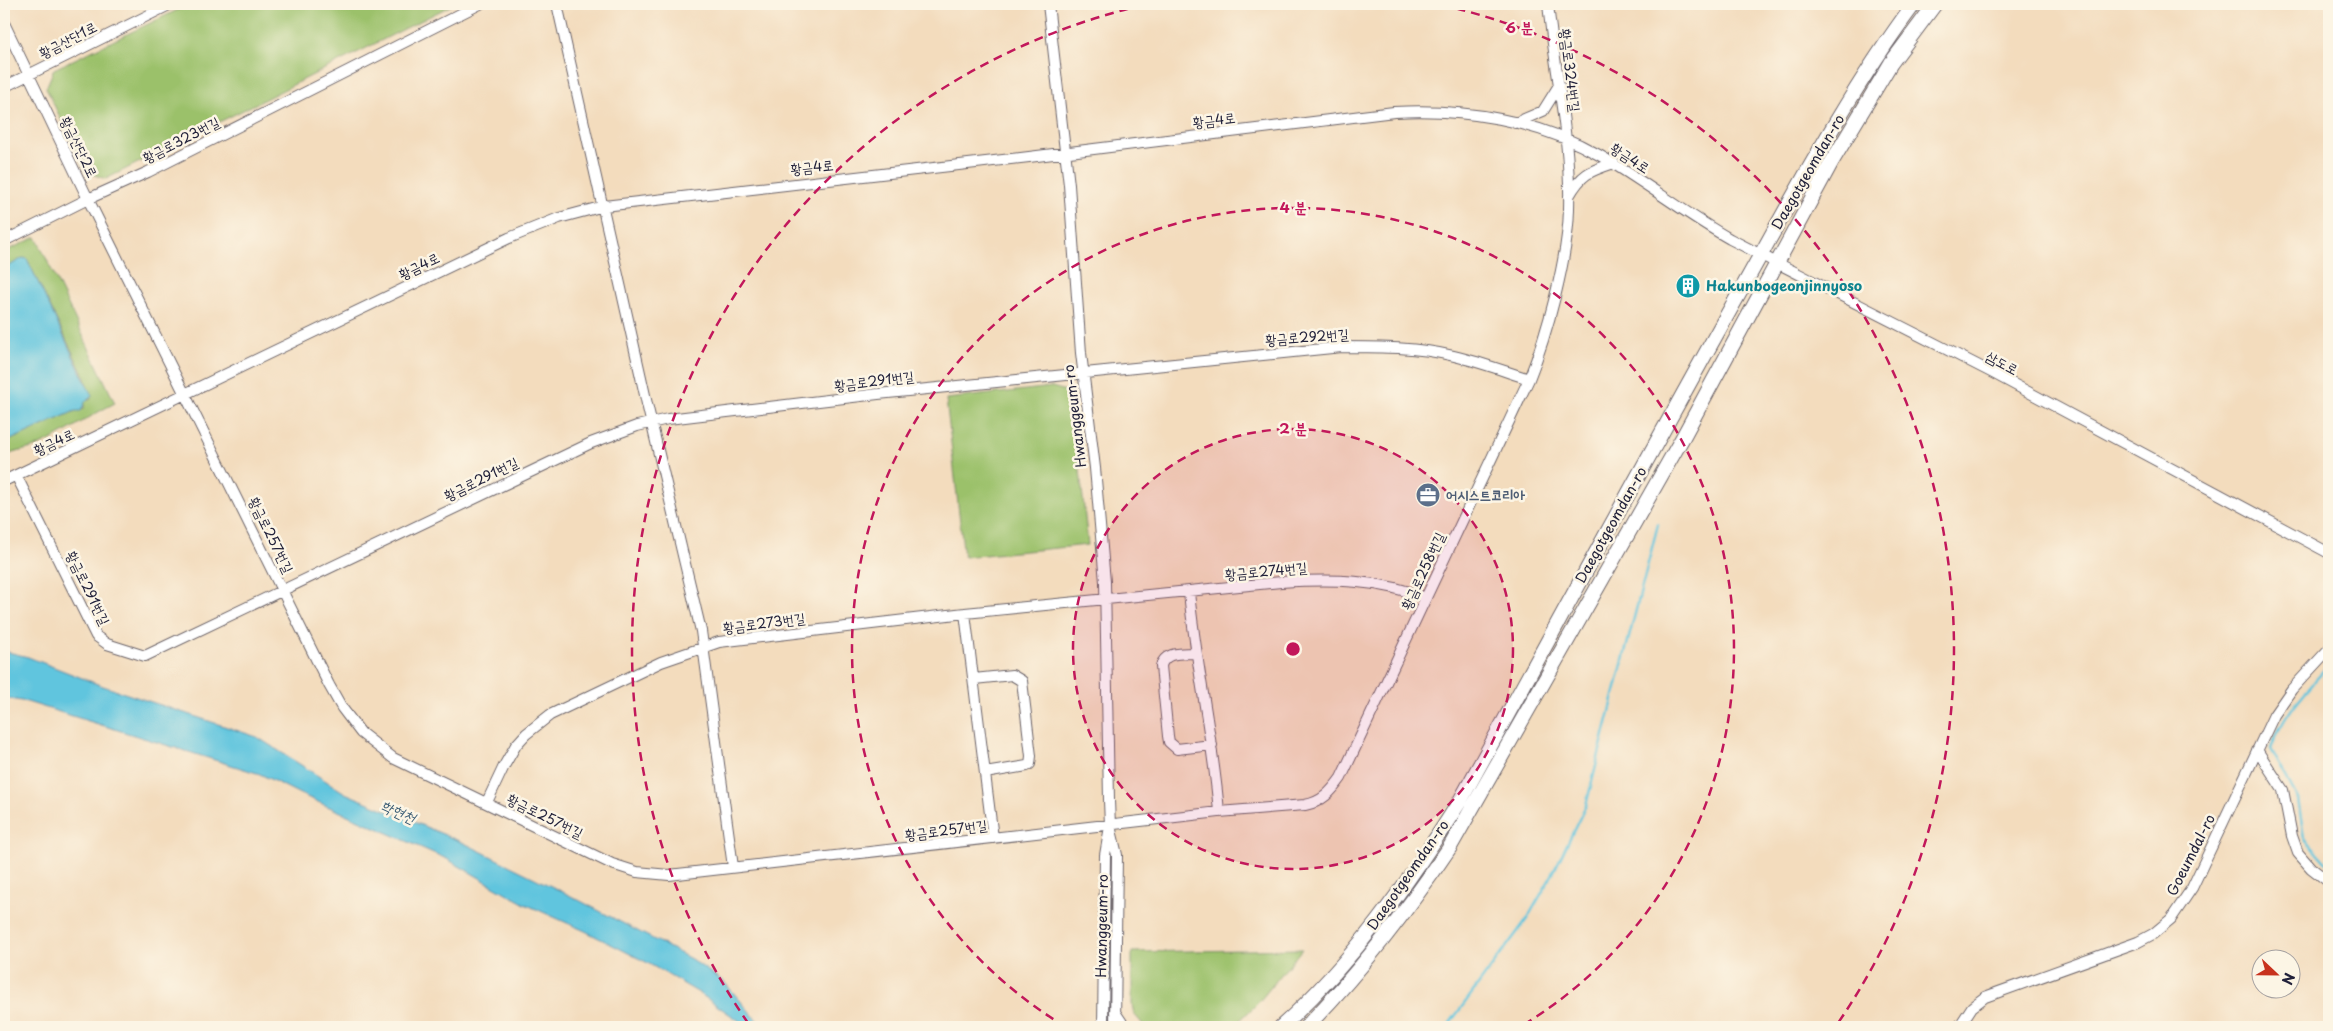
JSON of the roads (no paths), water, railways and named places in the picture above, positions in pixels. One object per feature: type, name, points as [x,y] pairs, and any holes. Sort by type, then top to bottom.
[{"type":"main road","name":"Daegotgeomdan-ro","points":[[1281,1027],[1317,991],[1392,903],[1422,861],[1460,801],[1761,255],[1864,74],[1914,4]]},
{"type":"main road","name":"Daegotgeomdan-ro","points":[[1306,1027],[1354,974],[1412,904],[1450,846],[1683,437],[1831,163],[1891,63],[1935,4]]},
{"type":"street","name":"황금산단1로","points":[[4,87],[171,4]]},
{"type":"street","name":"황금로323번길","points":[[88,199],[148,172],[480,4]]},
{"type":"street","points":[[557,4],[704,646],[733,867]]},
{"type":"street","name":"Hwanggeum-ro","points":[[1048,4],[1065,151],[1083,373],[1095,468],[1106,599],[1106,713],[1110,826],[1116,855],[1115,1027]]},
{"type":"street","name":"황금로324번길","points":[[1548,4],[1564,139]]},
{"type":"street","name":"황금산단2로","points":[[4,22],[88,199],[4,240]]},
{"type":"street","points":[[1515,123],[1543,111],[1558,87]]},
{"type":"street","name":"황금4로","points":[[4,481],[509,238],[559,218],[604,206],[1401,112],[1459,112],[1515,123],[1564,139],[1614,163],[1662,196]]},
{"type":"street","name":"황금로258번길","points":[[1110,826],[1219,812],[1315,803],[1333,790],[1341,778],[1529,379],[1542,342],[1560,270],[1567,229],[1569,196],[1564,139]]},
{"type":"street","points":[[1569,196],[1581,177],[1586,173],[1614,163]]},
{"type":"street","name":"삼도로","points":[[1662,196],[1699,221],[1761,255],[1991,372],[2329,553]]},
{"type":"street","points":[[88,199],[186,394]]},
{"type":"street","name":"황금로292번길","points":[[1083,373],[1310,349],[1367,347],[1398,348],[1453,356],[1529,379]]},
{"type":"street","name":"황금로291번길","points":[[16,475],[93,632],[99,640],[140,656],[151,655],[591,443],[652,422],[878,394],[1083,373]]},
{"type":"street","name":"황금로257번길","points":[[186,394],[330,685],[361,733],[393,758],[604,860],[637,872],[669,874],[1110,826]]},
{"type":"street","name":"황금로274번길","points":[[1106,599],[1281,582],[1331,581],[1394,586],[1426,598]]},
{"type":"street","points":[[1189,592],[1195,653],[1212,745],[1219,812]]},
{"type":"street","name":"황금로273번길","points":[[487,802],[509,755],[526,734],[538,723],[568,705],[624,678],[704,646],[719,642],[780,634],[1106,599]]},
{"type":"street","points":[[965,613],[993,838]]},
{"type":"street","name":"Goeumdal-ro","points":[[1959,1027],[1972,1007],[1985,997],[2131,945],[2162,928],[2176,912],[2192,888],[2257,750],[2283,700],[2329,649]]},
{"type":"street","points":[[1195,653],[1167,655],[1162,659],[1161,666],[1168,736],[1170,742],[1177,748],[1212,745]]},
{"type":"street","points":[[974,679],[1012,675],[1019,678],[1023,685],[1031,760],[1027,766],[985,773]]},
{"type":"street","points":[[2257,750],[2283,790],[2292,836],[2298,853],[2311,868],[2329,882]]},
{"type":"street","name":"Hwanggeum-ro","points":[[1102,1027],[1105,855],[1110,826]]},
{"type":"street","points":[[1115,1012],[1125,1027]]},
{"type":"water","points":[[23,258],[27,259],[92,396],[85,402],[81,411],[75,411],[6,442],[4,447],[4,269]]},
{"type":"water","points":[[4,651],[28,657],[100,685],[257,737],[345,793],[464,843],[691,959],[724,982],[763,1027],[748,1027],[699,993],[646,962],[585,931],[525,904],[447,859],[300,794],[260,774],[27,702],[4,698]]},
{"type":"waterway","points":[[1447,1027],[1527,919],[1552,875],[1586,805],[1658,524]]},
{"type":"waterway","points":[[2329,665],[2288,714],[2271,749],[2298,799],[2304,838],[2329,866]]},
{"type":"place","name":"Hakunbogeonjinnyoso","points":[[1688,286]]},
{"type":"place","name":"어시스트코리아","points":[[1428,495]]},
{"type":"water label","name":"학현천","points":[[398,812]]}]
